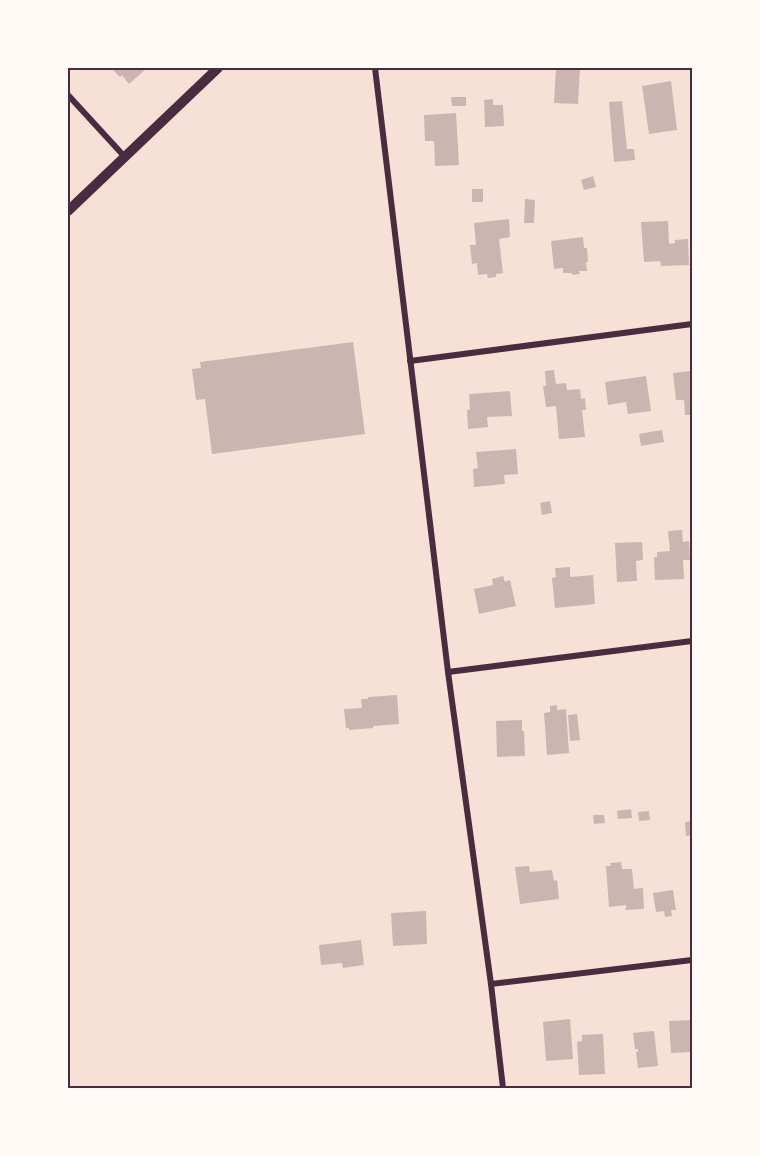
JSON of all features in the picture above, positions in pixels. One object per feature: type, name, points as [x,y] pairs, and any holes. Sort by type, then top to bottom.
[{"type":"street","points":[[68,211],[218,68]]},
{"type":"street","points":[[375,68],[448,672],[491,984],[503,1089]]},
{"type":"street","points":[[68,95],[124,156]]},
{"type":"street","points":[[410,361],[693,324]]},
{"type":"street","points":[[448,672],[693,641]]},
{"type":"street","points":[[491,984],[693,960]]},
{"type":"building","points":[[111,68],[147,68],[129,84],[122,75],[120,77]]},
{"type":"building","points":[[556,68],[580,68],[578,104],[554,103]]},
{"type":"building","points":[[671,81],[677,130],[649,134],[642,86]]},
{"type":"building","points":[[451,97],[466,97],[466,106],[452,106]]},
{"type":"building","points":[[493,99],[493,105],[503,105],[504,126],[485,127],[484,100]]},
{"type":"building","points":[[622,101],[627,149],[634,149],[635,160],[614,162],[609,102]]},
{"type":"building","points":[[456,113],[459,165],[435,166],[434,141],[425,141],[424,115]]},
{"type":"building","points":[[593,176],[596,187],[584,190],[581,180]]},
{"type":"building","points":[[472,189],[483,189],[483,202],[472,202]]},
{"type":"building","points":[[525,199],[535,200],[534,223],[524,223]]},
{"type":"building","points":[[509,219],[510,237],[499,239],[503,273],[488,278],[487,274],[478,275],[477,263],[472,264],[470,245],[476,245],[474,223]]},
{"type":"building","points":[[668,221],[669,244],[675,243],[675,240],[688,239],[689,265],[661,266],[660,261],[644,262],[641,222]]},
{"type":"building","points":[[583,237],[584,248],[587,248],[587,271],[579,271],[580,274],[572,275],[572,273],[563,273],[563,268],[554,269],[551,241]]},
{"type":"building","points":[[353,342],[365,434],[212,454],[205,399],[196,400],[192,369],[201,368],[200,362]]},
{"type":"building","points":[[554,370],[556,384],[566,383],[567,390],[580,389],[581,399],[585,398],[586,410],[582,410],[585,437],[559,439],[556,406],[546,407],[543,386],[546,386],[545,371]]},
{"type":"building","points":[[691,371],[692,415],[685,415],[684,400],[676,400],[673,373]]},
{"type":"building","points":[[646,376],[651,411],[628,414],[626,402],[608,405],[605,382]]},
{"type":"building","points":[[510,391],[512,416],[487,417],[488,427],[468,429],[469,394]]},
{"type":"building","points":[[662,430],[664,442],[641,446],[639,434]]},
{"type":"building","points":[[516,449],[518,474],[504,475],[505,484],[474,487],[473,469],[478,468],[476,452]]},
{"type":"building","points":[[550,501],[552,513],[542,515],[540,503]]},
{"type":"building","points":[[682,530],[683,542],[689,541],[690,560],[683,560],[684,579],[655,580],[654,557],[657,557],[657,552],[670,551],[668,531]]},
{"type":"building","points":[[642,542],[643,560],[636,561],[637,581],[617,582],[615,543]]},
{"type":"building","points":[[570,567],[570,577],[593,575],[595,604],[555,608],[552,578],[556,577],[555,568]]},
{"type":"building","points":[[503,576],[505,582],[510,580],[516,606],[479,614],[474,589],[493,585],[492,579]]},
{"type":"building","points":[[397,695],[399,724],[349,730],[346,728],[344,709],[362,708],[361,699],[368,699],[368,697]]},
{"type":"building","points":[[557,705],[557,710],[566,709],[569,753],[547,755],[544,713],[550,712],[550,706]]},
{"type":"building","points":[[577,714],[580,740],[570,741],[568,715]]},
{"type":"building","points":[[522,720],[525,756],[497,757],[496,721]]},
{"type":"building","points":[[631,809],[632,818],[618,819],[617,811]]},
{"type":"building","points":[[649,811],[650,820],[639,821],[638,812]]},
{"type":"building","points":[[593,815],[604,815],[605,823],[594,824]]},
{"type":"building","points":[[692,821],[692,835],[686,836],[685,822]]},
{"type":"building","points":[[621,862],[622,869],[632,869],[634,889],[643,888],[644,909],[626,910],[626,905],[609,907],[606,866],[611,866],[610,863]]},
{"type":"building","points":[[529,866],[530,872],[552,870],[554,881],[557,880],[559,899],[520,904],[515,867]]},
{"type":"building","points":[[673,890],[676,910],[671,910],[672,916],[665,917],[664,911],[656,912],[653,893]]},
{"type":"building","points":[[426,911],[427,944],[393,946],[391,913]]},
{"type":"building","points":[[361,940],[364,965],[343,968],[342,963],[321,965],[319,945]]},
{"type":"building","points":[[570,1019],[573,1059],[546,1061],[543,1022]]},
{"type":"building","points":[[692,1020],[692,1052],[671,1053],[669,1021]]},
{"type":"building","points":[[654,1031],[658,1066],[638,1068],[636,1052],[638,1049],[635,1049],[633,1033]]},
{"type":"building","points":[[603,1034],[605,1074],[579,1075],[577,1042],[582,1041],[582,1035]]}]
